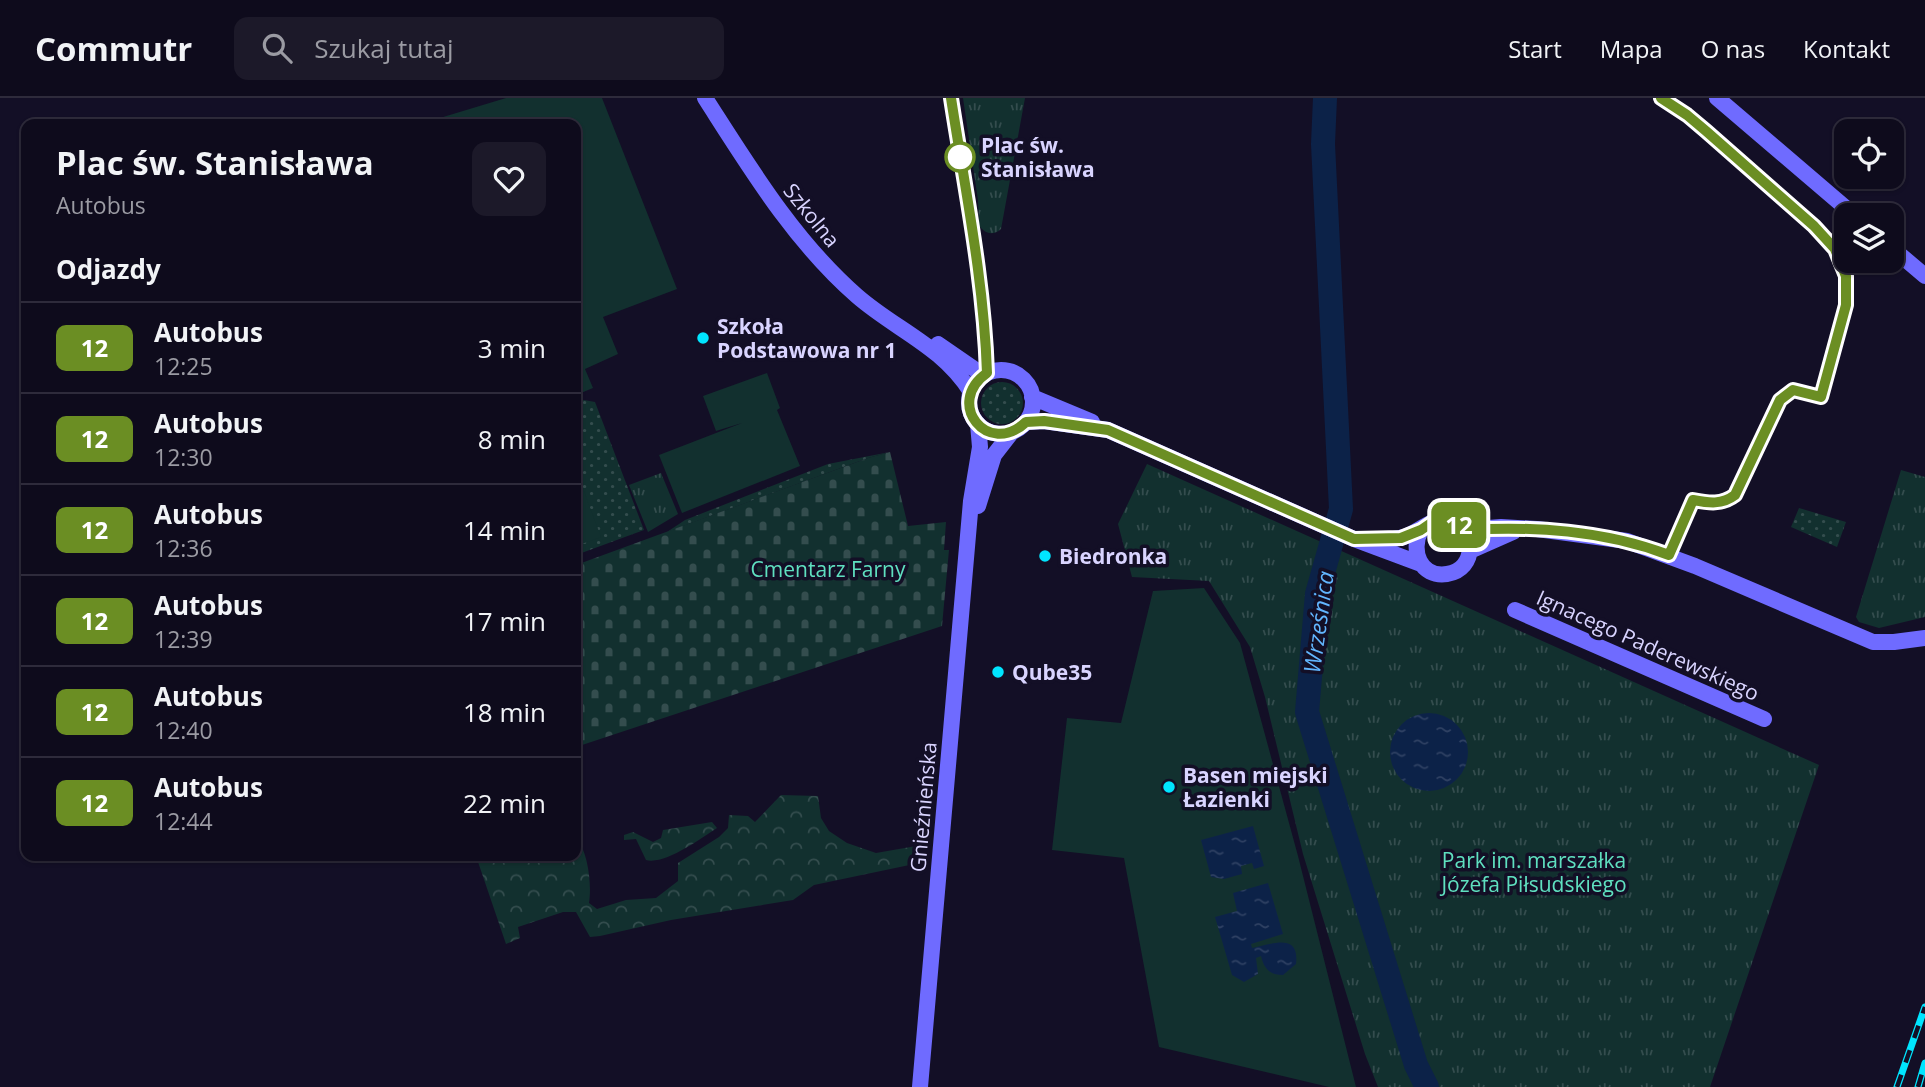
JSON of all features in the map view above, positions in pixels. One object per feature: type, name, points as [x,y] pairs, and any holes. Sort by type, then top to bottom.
[{"type":"street","name":"Szkolna","points":[[705,98],[779,212],[820,260],[858,297],[914,334],[954,369],[971,391]]},
{"type":"street","points":[[1717,98],[1840,203]]},
{"type":"street","points":[[1904,258],[1925,276]]},
{"type":"street","name":"Szkolna","points":[[914,334],[942,346],[983,375]]},
{"type":"street","points":[[1000,370],[1016,374],[1029,388],[1033,406],[1026,422],[1012,432],[993,433],[978,424],[969,409],[971,391],[983,375],[1000,370]]},
{"type":"street","points":[[1032,397],[1083,417],[1102,429],[1354,539],[1421,564],[1437,574],[1446,575],[1463,566],[1470,551],[1468,536],[1464,530],[1458,524],[1442,520],[1434,521],[1401,538],[1354,539]]},
{"type":"street","points":[[1026,422],[1044,421],[1102,429]]},
{"type":"street","name":"Gnieźnieńska","points":[[920,1087],[971,501],[980,447],[978,424]]},
{"type":"street","name":"Gnieźnieńska","points":[[969,532],[994,455],[1012,432]]},
{"type":"street","points":[[1464,530],[1501,527],[1560,531],[1627,541],[1695,566],[1873,642],[1925,638]]},
{"type":"street","points":[[1470,551],[1522,529]]},
{"type":"street","points":[[1421,530],[1415,547],[1421,564]]},
{"type":"street","name":"Ignacego Paderewskiego","points":[[1515,610],[1764,719]]},
{"type":"green space","points":[[506,98],[602,98],[677,289],[603,317],[618,354],[585,369],[593,388],[581,393],[581,119],[437,119]]},
{"type":"green space","points":[[963,98],[1025,98],[1001,229],[995,233],[987,232],[979,226],[978,200]]},
{"type":"green space","points":[[767,373],[780,408],[777,410],[800,466],[682,513],[659,455],[742,423],[716,431],[703,396]]},
{"type":"green space","points":[[1002,382],[1017,388],[1023,403],[1017,418],[1002,424],[987,418],[981,403],[987,388]]},
{"type":"green space","points":[[581,401],[595,402],[644,530],[581,553]]},
{"type":"green space","points":[[890,452],[667,532],[685,520],[828,464]]},
{"type":"green space","name":"Cmentarz Farny","points":[[890,452],[908,526],[946,522],[944,550],[949,550],[942,626],[581,745],[581,563]]},
{"type":"green space","name":"Park im. marszałka Józefa Piłsudskiego","points":[[1147,464],[1819,765],[1710,1087],[1378,1087],[1365,1054],[1303,854],[1265,697],[1250,647],[1209,581],[1132,577],[1118,524]]},
{"type":"green space","points":[[1901,470],[1925,477],[1925,617],[1879,628],[1859,622],[1856,617]]},
{"type":"green space","points":[[661,473],[678,514],[648,532],[629,485]]},
{"type":"green space","points":[[581,483],[601,537],[581,544]]},
{"type":"green space","points":[[1799,508],[1846,522],[1837,547],[1791,527]]},
{"type":"green space","name":"Basen miejski Łazienki","points":[[1204,588],[1240,643],[1298,856],[1356,1087],[1329,1087],[1159,1047],[1124,858],[1052,850],[1067,718],[1121,723],[1153,591]]},
{"type":"green space","points":[[781,795],[818,796],[821,818],[829,831],[847,843],[876,853],[922,845],[919,863],[814,885],[793,900],[671,920],[600,936],[590,937],[576,912],[563,912],[518,927],[520,938],[506,944],[478,861],[581,861],[581,845],[588,868],[589,903],[597,909],[626,900],[656,898],[678,881],[678,863],[719,837],[728,828],[729,815],[748,816],[755,822]]},
{"type":"green space","points":[[712,822],[717,828],[682,850],[654,861],[646,860],[636,839],[624,840],[624,835],[633,832],[653,842],[661,838],[663,830]]},
{"type":"water","points":[[1429,713],[1444,716],[1457,724],[1465,737],[1468,752],[1465,767],[1457,780],[1444,788],[1429,791],[1414,788],[1401,780],[1393,767],[1390,752],[1393,737],[1401,724],[1414,716]]},
{"type":"water","points":[[1253,826],[1264,866],[1254,869],[1252,863],[1241,866],[1242,874],[1224,879],[1211,877],[1201,840]]},
{"type":"water","points":[[1268,883],[1283,934],[1251,944],[1252,948],[1282,942],[1289,944],[1296,954],[1296,964],[1283,975],[1274,974],[1266,968],[1261,956],[1256,958],[1258,974],[1244,982],[1232,975],[1215,917],[1237,911],[1233,893]]},
{"type":"waterway","name":"Wrześnica","points":[[1325,98],[1323,144],[1341,509],[1317,594],[1307,712],[1416,1065],[1427,1087]]},
{"type":"railway","points":[[1897,1087],[1925,1007]]},
{"type":"railway","points":[[1918,1087],[1925,1063]]},
{"type":"bus line","name":"12","points":[[951,98],[975,244],[986,346],[987,373],[971,391],[969,409],[972,417],[985,430],[1003,434],[1012,432],[1026,422],[1044,421],[1108,430],[1354,539],[1401,538],[1434,521],[1442,520],[1458,524],[1464,530],[1501,527],[1613,537],[1669,555],[1693,500],[1711,503],[1727,501],[1735,495],[1780,400],[1793,390],[1821,397],[1843,319],[1847,289],[1841,262],[1825,237],[1687,115],[1661,98]]},
{"type":"place","name":"Plac św. Stanisława","points":[[960,157]]},
{"type":"place","name":"Szkoła Podstawowa nr 1","points":[[703,338]]},
{"type":"place","name":"Biedronka","points":[[1045,556]]},
{"type":"place","name":"Qube35","points":[[998,672]]},
{"type":"place","name":"Basen miejski Łazienki","points":[[1169,787]]}]
